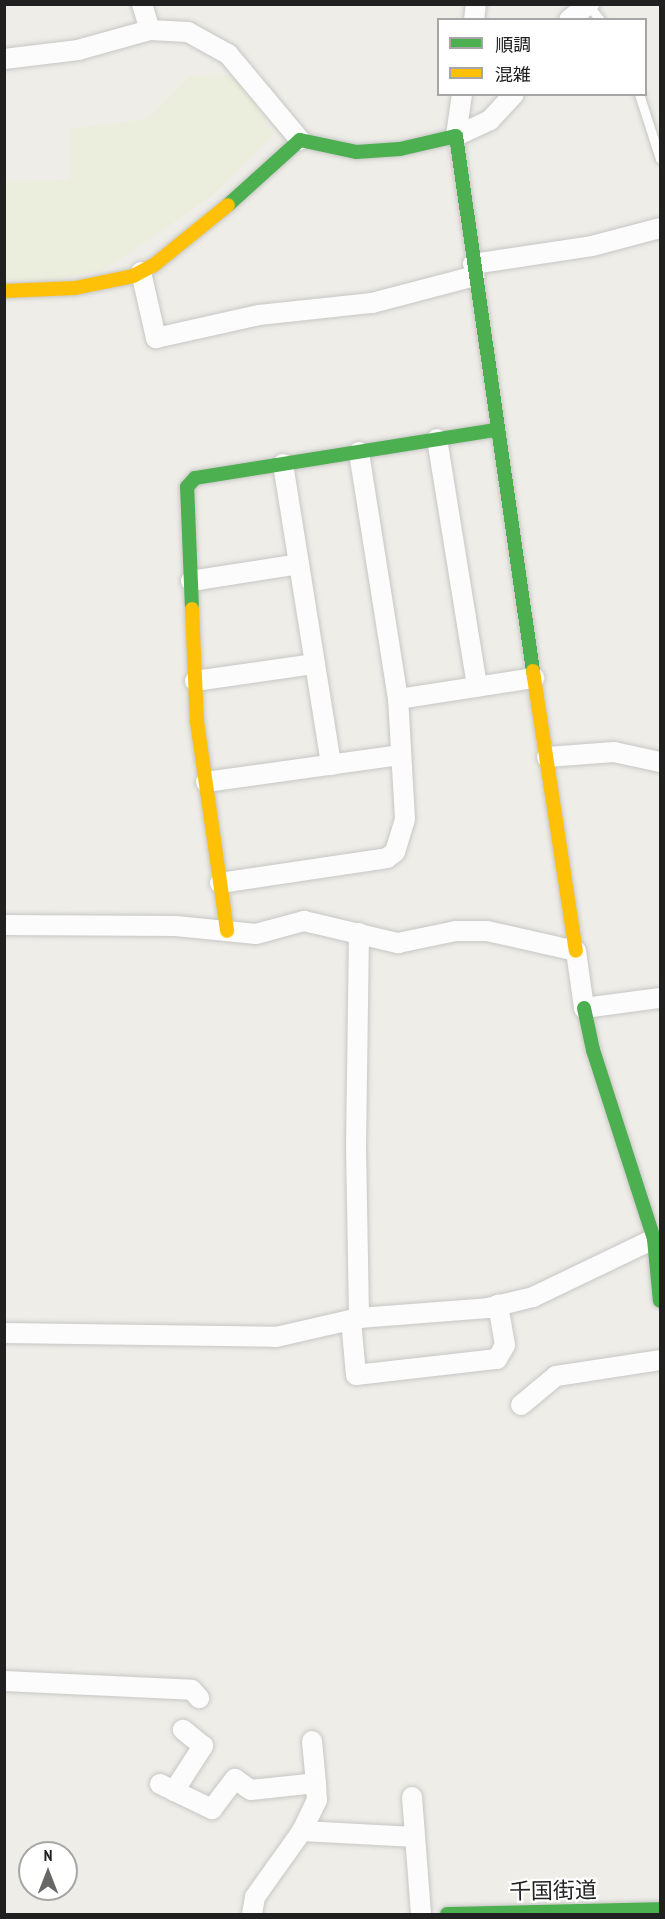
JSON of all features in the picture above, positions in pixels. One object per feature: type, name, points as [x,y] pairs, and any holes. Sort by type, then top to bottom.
[{"type":"street","points":[[142,4],[150,30]]},
{"type":"street","points":[[574,18],[592,10]]},
{"type":"street","points":[[4,59],[78,50],[150,30],[188,32],[228,54],[300,140],[356,152],[400,150],[456,135],[490,120],[512,96]]},
{"type":"street","points":[[462,96],[456,135],[495,430],[584,1008],[593,1050],[654,1239],[660,1300]]},
{"type":"street","points":[[4,291],[98,285],[141,272],[218,214],[300,140]]},
{"type":"street","points":[[141,272],[156,338],[258,315],[372,303],[474,270],[592,246],[660,228]]},
{"type":"street","points":[[227,931],[206,782],[195,681],[187,488],[195,478],[495,430]]},
{"type":"street","points":[[437,439],[477,687]]},
{"type":"street","points":[[220,883],[387,858],[395,852],[405,819],[398,699],[359,452]]},
{"type":"street","points":[[283,464],[331,765]]},
{"type":"street","points":[[191,581],[299,564]]},
{"type":"street","points":[[195,681],[315,664]]},
{"type":"street","points":[[398,699],[534,678]]},
{"type":"street","points":[[547,757],[614,752],[660,762]]},
{"type":"street","points":[[206,782],[401,755]]},
{"type":"street","points":[[4,925],[176,926],[256,934],[304,921],[398,943],[456,932],[487,932],[576,951]]},
{"type":"street","points":[[359,933],[356,1375],[497,1359],[505,1345],[498,1305]]},
{"type":"street","points":[[584,1008],[660,998]]},
{"type":"street","points":[[4,1333],[276,1337],[355,1319],[498,1305],[533,1296],[654,1239]]},
{"type":"street","points":[[521,1405],[556,1376],[660,1360]]},
{"type":"street","points":[[4,1682],[192,1690],[199,1698]]},
{"type":"street","points":[[183,1730],[203,1746],[167,1788],[212,1809],[235,1779],[251,1790],[316,1783]]},
{"type":"street","points":[[252,1914],[255,1897],[302,1831],[317,1800],[312,1741]]},
{"type":"street","points":[[412,1797],[421,1914]]},
{"type":"street","points":[[302,1831],[415,1837]]},
{"type":"street","name":"千国街道","points":[[447,1914],[660,1909]]},
{"type":"lane","points":[[640,96],[660,159]]},
{"type":"green space","points":[[237,75],[274,134],[212,196],[104,270],[49,280],[5,280],[4,181],[70,180],[70,129],[147,119],[190,76]]},
{"type":"traffic: fast","points":[[228,205],[300,140],[356,152],[400,149],[456,136],[533,671]]},
{"type":"traffic: fast","points":[[192,609],[187,487],[195,478],[495,430]]},
{"type":"traffic: fast","points":[[584,1008],[593,1050],[654,1239],[660,1301]]},
{"type":"traffic: fast","points":[[447,1914],[660,1909]]},
{"type":"traffic: slow","points":[[4,291],[75,288],[133,276],[154,265],[228,205]]},
{"type":"traffic: slow","points":[[192,609],[197,722],[227,931]]},
{"type":"traffic: slow","points":[[533,671],[576,951]]}]
